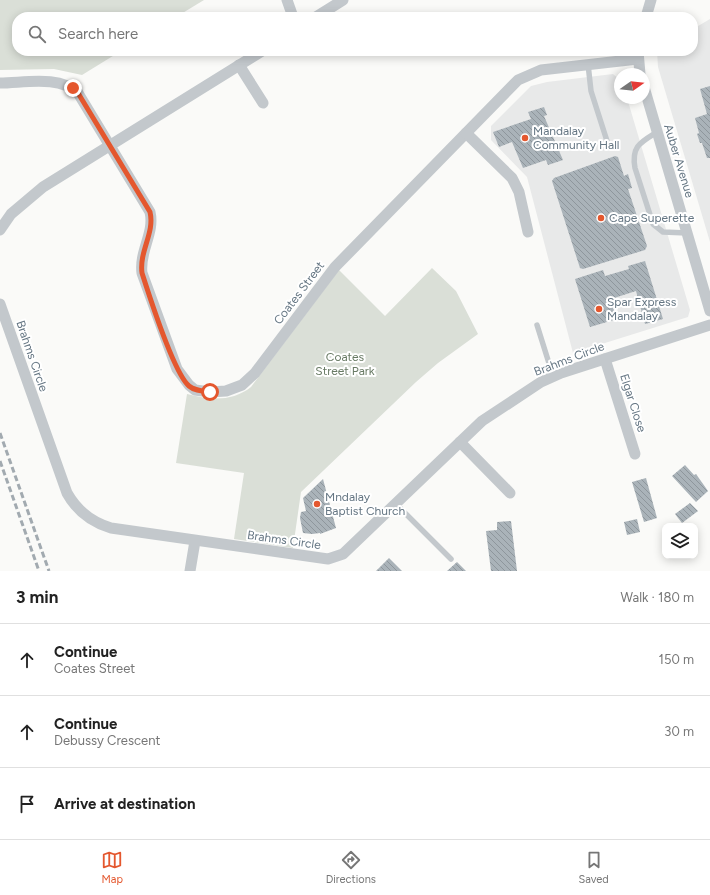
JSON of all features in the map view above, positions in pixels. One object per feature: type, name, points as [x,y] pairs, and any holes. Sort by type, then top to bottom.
[{"type":"street","points":[[287,0],[292,12]]},
{"type":"street","points":[[324,12],[343,0]]},
{"type":"street","points":[[647,12],[650,0]]},
{"type":"street","points":[[0,230],[11,214],[43,187],[254,56]]},
{"type":"street","name":"Coates Street","points":[[0,83],[58,82],[68,85],[78,93],[150,212],[151,227],[142,257],[142,273],[177,369],[189,385],[195,390],[210,392],[226,391],[248,380],[335,267],[466,132],[523,78],[541,70],[632,56]]},
{"type":"street","points":[[638,56],[639,68]]},
{"type":"street","points":[[239,65],[263,103]]},
{"type":"street","name":"Auber Avenue","points":[[649,104],[710,310]]},
{"type":"street","points":[[466,132],[512,178],[518,192],[528,232]]},
{"type":"street","name":"Brahms Circle","points":[[0,304],[67,493],[75,507],[87,518],[107,527],[307,557],[333,559],[343,554],[492,413],[541,382],[553,376],[710,325]]},
{"type":"street","name":"Elgar Close","points":[[605,359],[635,454]]},
{"type":"street","points":[[460,442],[510,493]]},
{"type":"street","points":[[190,571],[195,541]]},
{"type":"lane","points":[[588,64],[591,91],[607,141]]},
{"type":"lane","points":[[657,132],[637,146],[633,159],[635,168],[653,224],[663,232],[687,233]]},
{"type":"lane","points":[[537,325],[553,376]]},
{"type":"lane","points":[[396,504],[451,559]]},
{"type":"shaded area","points":[[710,19],[710,242],[658,67],[657,56],[698,56],[698,26]]},
{"type":"shaded area","points":[[614,75],[614,104],[629,104],[690,310],[688,317],[573,353],[527,177],[491,140],[491,126],[531,86],[547,82]]},
{"type":"green space","points":[[0,0],[204,0],[184,12],[12,12],[12,56],[113,56],[82,75],[54,69],[0,70]]},
{"type":"green space","name":"Coates Street Park","points":[[432,268],[456,291],[478,334],[438,363],[416,382],[301,492],[293,548],[234,539],[244,473],[176,463],[187,394],[204,398],[220,398],[236,395],[251,387],[339,270],[385,316]]},
{"type":"building","points":[[710,86],[710,158],[707,158],[697,134],[699,133],[695,118],[707,114],[700,89]]},
{"type":"building","name":"Mandalay Community Hall","points":[[544,107],[547,115],[544,116],[563,160],[548,165],[546,160],[523,168],[512,142],[499,147],[493,132],[531,119],[528,112]]},
{"type":"building","name":"Cape Superette","points":[[615,156],[618,157],[624,176],[628,174],[632,188],[628,189],[647,246],[645,250],[583,269],[580,268],[552,181],[554,178]]},
{"type":"building","points":[[645,261],[663,319],[645,324],[636,291],[611,299],[617,319],[590,327],[575,279],[603,270],[605,276],[629,269],[628,266]]},
{"type":"building","points":[[685,465],[694,475],[696,474],[708,491],[696,502],[672,476]]},
{"type":"building","points":[[646,478],[657,518],[644,522],[632,482]]},
{"type":"building","name":"Mndalay Baptist Church","points":[[323,479],[336,528],[320,534],[303,533],[300,518],[301,512],[306,511],[303,498]]},
{"type":"building","points":[[690,503],[698,511],[682,523],[675,514]]},
{"type":"building","points":[[637,519],[640,532],[627,535],[624,522]]},
{"type":"building","points":[[511,521],[517,571],[491,571],[486,531],[497,530],[497,522]]},
{"type":"building","points":[[389,558],[402,571],[376,571]]},
{"type":"building","points":[[457,562],[466,571],[447,571]]},
{"type":"railway","points":[[0,433],[49,571]]},
{"type":"railway","points":[[0,461],[39,571]]},
{"type":"place","name":"Mandalay Community Hall","points":[[525,138]]},
{"type":"place","name":"Cape Superette","points":[[601,218]]},
{"type":"place","name":"Spar Express Mandalay","points":[[599,309]]},
{"type":"place","name":"Mndalay Baptist Church","points":[[317,504]]},
{"type":"route","points":[[73,88],[78,93],[150,212],[152,220],[142,257],[142,273],[177,369],[182,378],[195,390],[210,392]]}]
